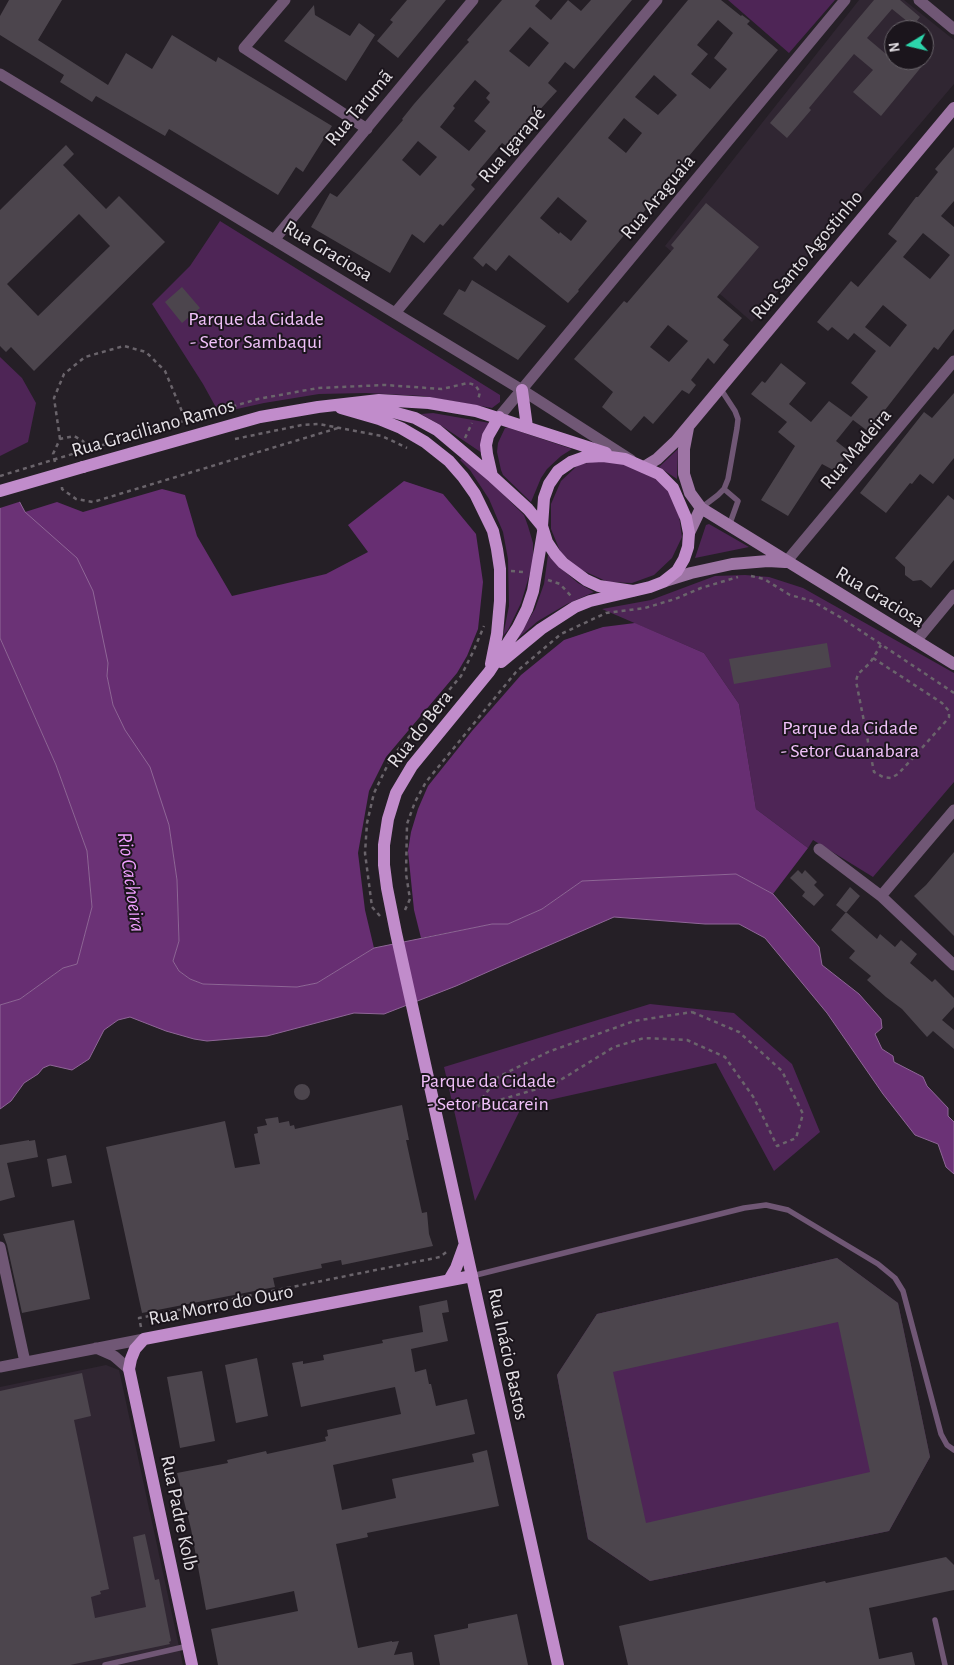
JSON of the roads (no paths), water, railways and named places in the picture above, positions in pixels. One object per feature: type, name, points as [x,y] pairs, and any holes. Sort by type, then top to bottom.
[{"type":"main road","name":"Rua Santo Agostinho","points":[[635,462],[657,459],[667,451],[954,108]]},
{"type":"main road","points":[[522,390],[527,427]]},
{"type":"main road","name":"Rua Graciliano Ramos","points":[[0,491],[260,417],[359,401],[402,401],[455,407],[499,418],[635,462]]},
{"type":"main road","name":"Rua Graciliano Ramos","points":[[318,407],[374,409],[415,418],[437,430],[493,476],[528,509],[543,529]]},
{"type":"main road","points":[[341,408],[394,425],[425,442],[449,461],[475,494],[493,531],[500,569],[497,634],[489,672]]},
{"type":"main road","points":[[493,476],[486,454],[486,445],[488,436],[499,418]]},
{"type":"main road","name":"Rua Santo Agostinho","points":[[689,426],[684,449],[684,467],[690,493]]},
{"type":"main road","points":[[663,582],[677,571],[688,547],[689,533],[686,518],[673,488],[659,474],[635,462],[603,456],[585,457],[570,462],[558,471],[544,498],[543,529],[554,554],[576,573],[599,586],[633,591],[663,582],[691,573],[732,564],[768,561],[786,562]]},
{"type":"main road","name":"Rua Graciosa","points":[[690,493],[701,508],[954,664]]},
{"type":"main road","points":[[689,533],[701,508]]},
{"type":"main road","name":"Rua do Bera","points":[[422,1052],[387,888],[384,858],[388,819],[396,794],[412,766],[489,672],[518,627],[527,609],[536,576],[543,529]]},
{"type":"main road","name":"Rua do Bera","points":[[489,672],[541,629],[570,610],[590,601],[633,591]]},
{"type":"main road","name":"Rua Inácio Bastos","points":[[422,1052],[558,1665]]},
{"type":"main road","points":[[464,1241],[462,1256],[449,1280],[462,1285],[476,1296]]},
{"type":"main road","name":"Rua Morro do Ouro","points":[[144,1339],[472,1276]]},
{"type":"main road","points":[[129,1369],[135,1348],[144,1339]]},
{"type":"main road","name":"Rua Padre Kolb","points":[[129,1369],[192,1665]]},
{"type":"street","points":[[285,0],[244,48],[367,129]]},
{"type":"street","name":"Rua Tarumã","points":[[274,240],[473,0]]},
{"type":"street","name":"Rua Igarapé","points":[[395,313],[657,0]]},
{"type":"street","name":"Rua Araguaia","points":[[499,418],[845,0]]},
{"type":"street","points":[[919,0],[954,29]]},
{"type":"street","name":"Rua Graciosa","points":[[0,74],[522,390],[635,462]]},
{"type":"street","name":"Rua Madeira","points":[[786,562],[954,362]]},
{"type":"street","points":[[916,641],[954,595]]},
{"type":"street","points":[[881,896],[954,810]]},
{"type":"street","points":[[819,849],[881,896],[954,965]]},
{"type":"street","points":[[0,1248],[25,1362]]},
{"type":"street","name":"Rua Morro do Ouro","points":[[0,1366],[144,1339]]},
{"type":"street","points":[[96,1348],[114,1356],[129,1369]]},
{"type":"lane","points":[[701,508],[724,489],[728,479],[738,419],[720,388]]},
{"type":"lane","points":[[724,489],[738,501],[729,526]]},
{"type":"lane","points":[[472,1276],[744,1208],[766,1205],[788,1210],[878,1264],[894,1278],[903,1291],[941,1434],[948,1445],[954,1450]]},
{"type":"lane","points":[[934,1620],[945,1665]]},
{"type":"lane","points":[[105,1665],[188,1646]]},
{"type":"water","name":"Rio Cachoeira","points":[[0,473],[10,484],[25,512],[77,558],[93,591],[108,663],[107,676],[113,705],[125,730],[150,767],[169,825],[177,880],[179,941],[173,961],[179,971],[190,979],[203,984],[297,987],[317,983],[374,948],[492,924],[508,924],[542,909],[582,881],[736,874],[773,894],[819,947],[822,965],[859,994],[881,1019],[882,1028],[875,1034],[882,1049],[893,1056],[894,1062],[923,1077],[927,1086],[948,1108],[948,1116],[954,1122],[954,1174],[946,1167],[938,1144],[915,1135],[883,1094],[827,1013],[765,938],[739,924],[705,924],[614,917],[456,986],[384,1014],[354,1013],[267,1036],[207,1041],[166,1031],[130,1017],[118,1020],[104,1030],[89,1059],[72,1070],[50,1065],[43,1068],[38,1074],[24,1083],[11,1101],[0,1109],[0,1005],[20,999],[63,968],[77,964],[92,907],[87,851],[56,765],[0,638]]},
{"type":"park label","name":"Parque da Cidade - Setor Sambaqui","points":[[256,330]]},
{"type":"park label","name":"Parque da Cidade - Setor Guanabara","points":[[850,740]]},
{"type":"park label","name":"Parque da Cidade - Setor Bucarein","points":[[488,1092]]}]
